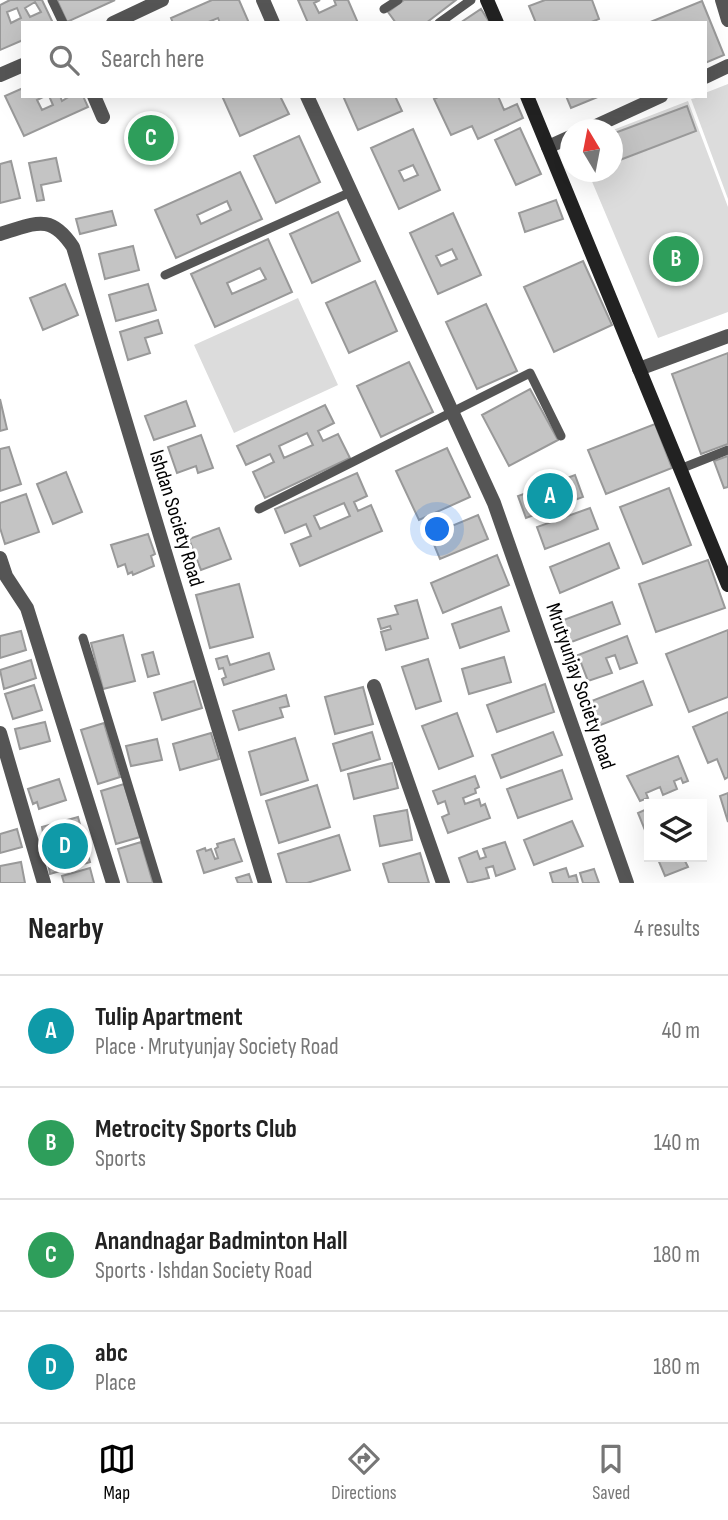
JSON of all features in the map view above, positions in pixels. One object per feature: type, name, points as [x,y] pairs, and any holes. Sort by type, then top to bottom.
[{"type":"street","points":[[117,21],[162,0]]},
{"type":"street","points":[[263,0],[272,21]]},
{"type":"street","points":[[487,0],[496,21]]},
{"type":"street","points":[[722,0],[728,20]]},
{"type":"street","points":[[0,75],[21,66]]},
{"type":"street","points":[[707,76],[728,66]]},
{"type":"street","points":[[95,98],[103,117]]},
{"type":"street","name":"Mrutyunjay Society Road","points":[[308,98],[495,503],[627,883]]},
{"type":"street","points":[[528,98],[728,586]]},
{"type":"street","points":[[611,119],[658,98]]},
{"type":"street","points":[[548,147],[560,142]]},
{"type":"street","name":"Ishdan Society Road","points":[[0,234],[47,223],[62,231],[73,247],[265,883]]},
{"type":"street","points":[[639,369],[728,336]]},
{"type":"street","points":[[0,558],[3,581],[27,608],[113,883]]},
{"type":"street","points":[[374,685],[443,883]]},
{"type":"street","points":[[0,733],[44,883]]},
{"type":"lane","points":[[52,0],[61,21]]},
{"type":"lane","points":[[384,9],[398,0]]},
{"type":"lane","points":[[442,21],[471,0]]},
{"type":"lane","points":[[165,275],[351,192]]},
{"type":"lane","points":[[260,509],[530,373],[561,436]]},
{"type":"lane","points":[[680,469],[728,450]]},
{"type":"lane","points":[[83,638],[158,883]]},
{"type":"shaded area","points":[[728,84],[728,199],[691,99],[707,98],[707,92]]},
{"type":"shaded area","points":[[688,101],[728,207],[728,312],[658,338],[592,182],[623,182],[623,126]]},
{"type":"shaded area","points":[[156,113],[173,152],[147,164],[129,125]]},
{"type":"shaded area","points":[[298,298],[338,385],[234,433],[194,345]]},
{"type":"building","points":[[10,0],[42,0],[52,21],[21,21],[21,41],[0,50],[0,5]],"holes":[[[35,2],[41,12],[30,17],[25,8]],[[17,8],[21,18],[11,23],[7,12]]]},
{"type":"building","points":[[57,0],[115,0],[69,21],[67,21]]},
{"type":"building","points":[[212,0],[239,0],[248,21],[219,21],[218,18],[211,21],[172,21],[171,18]]},
{"type":"building","points":[[298,0],[320,0],[314,3],[319,13],[336,5],[334,0],[348,0],[357,21],[307,21]]},
{"type":"building","points":[[404,0],[456,0],[429,21],[395,21],[388,12]]},
{"type":"building","points":[[545,0],[592,0],[599,19],[535,21],[529,6]]},
{"type":"building","points":[[702,1],[724,55],[707,62],[707,21],[653,21]]},
{"type":"building","points":[[481,9],[489,21],[463,21]]},
{"type":"building","points":[[21,89],[21,98],[41,98],[37,100],[42,110],[53,105],[50,98],[61,98],[62,101],[67,98],[84,98],[88,107],[24,136],[5,96]]},
{"type":"building","points":[[223,98],[281,98],[289,114],[240,136]]},
{"type":"building","points":[[344,98],[396,98],[402,111],[358,130]]},
{"type":"building","points":[[499,98],[504,110],[517,104],[523,118],[478,139],[472,126],[451,135],[434,99]]},
{"type":"building","points":[[567,98],[595,98],[571,108]]},
{"type":"building","points":[[687,106],[696,131],[623,159],[623,130]]},
{"type":"building","points":[[520,128],[541,174],[516,185],[495,140]]},
{"type":"building","points":[[413,129],[440,190],[399,209],[371,148]],"holes":[[[413,165],[418,175],[404,181],[399,171]]]},
{"type":"building","points":[[299,136],[320,182],[276,203],[254,156]]},
{"type":"building","points":[[56,158],[61,181],[41,185],[44,200],[37,201],[29,163]]},
{"type":"building","points":[[11,161],[20,198],[0,203],[0,164]]},
{"type":"building","points":[[240,172],[262,219],[176,258],[155,210]],"holes":[[[227,201],[231,210],[201,224],[197,215]]]},
{"type":"building","points":[[556,200],[563,219],[525,232],[519,213]]},
{"type":"building","points":[[112,211],[116,225],[80,234],[76,219]]},
{"type":"building","points":[[338,212],[360,261],[312,283],[290,234]]},
{"type":"building","points":[[453,213],[481,275],[438,294],[410,233]],"holes":[[[452,249],[457,259],[441,266],[436,256]]]},
{"type":"building","points":[[268,239],[292,292],[215,327],[191,274]],"holes":[[[260,268],[266,279],[232,294],[227,283]]]},
{"type":"building","points":[[133,246],[139,270],[105,279],[99,254]]},
{"type":"building","points":[[583,261],[612,325],[554,352],[524,287]]},
{"type":"building","points":[[375,281],[397,331],[349,353],[326,303]]},
{"type":"building","points":[[65,284],[78,315],[43,330],[30,298]]},
{"type":"building","points":[[148,284],[156,310],[116,321],[109,295]]},
{"type":"building","points":[[486,304],[517,371],[477,389],[446,322]]},
{"type":"building","points":[[158,320],[162,333],[145,338],[150,353],[128,360],[120,332]]},
{"type":"building","points":[[728,353],[728,444],[701,454],[672,374]]},
{"type":"building","points":[[409,362],[433,412],[381,437],[357,386]]},
{"type":"building","points":[[530,389],[558,440],[509,466],[482,415]]},
{"type":"building","points":[[0,399],[7,429],[0,431]]},
{"type":"building","points":[[186,401],[195,426],[154,440],[145,416]]},
{"type":"building","points":[[325,405],[334,423],[318,431],[323,441],[338,434],[350,458],[265,498],[253,472],[274,462],[270,454],[246,465],[237,446]],"holes":[[[307,433],[313,445],[284,458],[279,446]]]},
{"type":"building","points":[[655,424],[672,468],[606,494],[588,450]]},
{"type":"building","points":[[201,435],[213,468],[198,473],[196,466],[177,473],[168,447]]},
{"type":"building","points":[[9,447],[21,484],[0,491],[0,449]]},
{"type":"building","points":[[447,448],[470,497],[419,520],[396,471]]},
{"type":"building","points":[[728,456],[728,487],[724,488],[714,461]]},
{"type":"building","points":[[66,472],[82,512],[53,524],[37,484]]},
{"type":"building","points":[[357,473],[367,496],[354,502],[358,511],[371,505],[382,531],[300,566],[291,544],[311,536],[306,524],[285,533],[275,509]],"holes":[[[344,503],[350,516],[320,529],[314,516]]]},
{"type":"building","points":[[575,475],[583,497],[526,518],[518,496]]},
{"type":"building","points":[[669,488],[691,545],[643,564],[620,507]]},
{"type":"building","points":[[26,494],[39,532],[5,544],[0,528],[0,503]]},
{"type":"building","points":[[590,508],[598,529],[545,549],[537,527]]},
{"type":"building","points":[[478,515],[488,539],[440,559],[430,535]]},
{"type":"building","points":[[219,528],[231,559],[201,570],[189,539]]},
{"type":"building","points":[[148,534],[155,554],[151,556],[154,566],[133,575],[132,572],[128,574],[125,564],[118,567],[111,545]]},
{"type":"building","points":[[609,543],[619,568],[560,593],[550,567]]},
{"type":"building","points":[[497,555],[509,585],[443,613],[431,583]]},
{"type":"building","points":[[708,560],[725,608],[656,632],[639,584]]},
{"type":"building","points":[[239,584],[253,637],[210,648],[196,595]]},
{"type":"building","points":[[417,600],[428,638],[386,650],[381,632],[391,629],[390,626],[381,629],[378,619],[398,614],[395,606]]},
{"type":"building","points":[[612,602],[620,624],[566,644],[558,622]]},
{"type":"building","points":[[501,607],[509,631],[460,648],[452,624]]},
{"type":"building","points":[[728,630],[728,697],[689,712],[666,654]]},
{"type":"building","points":[[21,631],[26,650],[0,658],[0,636]]},
{"type":"building","points":[[123,635],[135,681],[103,689],[91,643]]},
{"type":"building","points":[[627,636],[637,663],[620,669],[615,655],[606,658],[612,673],[588,681],[578,655]]},
{"type":"building","points":[[153,652],[159,674],[148,677],[142,655]]},
{"type":"building","points":[[269,653],[274,669],[224,685],[222,679],[226,677],[223,668],[219,669],[216,659],[227,656],[230,665]]},
{"type":"building","points":[[504,657],[511,682],[469,694],[462,669]]},
{"type":"building","points":[[428,659],[441,701],[416,709],[402,667]]},
{"type":"building","points":[[31,660],[36,678],[4,689],[0,670]]},
{"type":"building","points":[[194,681],[202,708],[162,720],[154,693]]},
{"type":"building","points":[[643,681],[652,705],[598,726],[589,702]]},
{"type":"building","points":[[545,684],[554,712],[497,732],[487,705]]},
{"type":"building","points":[[34,685],[42,710],[13,719],[5,694]]},
{"type":"building","points":[[363,687],[373,724],[335,734],[325,697]]},
{"type":"building","points":[[286,695],[289,706],[280,708],[283,717],[239,730],[233,711]]},
{"type":"building","points":[[728,712],[728,777],[725,779],[717,759],[708,763],[693,727]]},
{"type":"building","points":[[457,713],[473,756],[439,769],[422,726]]},
{"type":"building","points":[[45,722],[50,741],[20,749],[15,729]]},
{"type":"building","points":[[104,723],[120,777],[98,784],[81,730]]},
{"type":"building","points":[[372,732],[380,759],[341,771],[333,744]]},
{"type":"building","points":[[553,732],[562,755],[501,778],[492,755]]},
{"type":"building","points":[[211,733],[219,759],[180,770],[173,744]]},
{"type":"building","points":[[295,738],[308,780],[261,795],[249,752]]},
{"type":"building","points":[[157,739],[162,760],[131,766],[126,746]]},
{"type":"building","points":[[678,756],[688,781],[683,783],[681,778],[674,781],[677,789],[663,795],[660,787],[646,793],[648,798],[640,801],[627,776]]},
{"type":"building","points":[[392,763],[398,788],[354,799],[348,774]]},
{"type":"building","points":[[562,770],[572,799],[518,818],[507,789]]},
{"type":"building","points":[[475,776],[479,787],[475,789],[476,793],[463,798],[465,804],[479,799],[481,806],[485,804],[490,818],[448,833],[442,817],[449,814],[445,801],[438,804],[433,791]]},
{"type":"building","points":[[59,779],[66,800],[39,809],[37,802],[33,804],[28,789]]},
{"type":"building","points":[[124,784],[140,837],[116,844],[101,791]]},
{"type":"building","points":[[317,785],[330,827],[279,843],[266,801]]},
{"type":"building","points":[[728,793],[728,822],[720,796]]},
{"type":"building","points":[[407,810],[412,840],[380,846],[374,816]]},
{"type":"building","points":[[644,810],[644,828],[638,813]]},
{"type":"building","points":[[78,817],[90,862],[50,874],[42,827]]},
{"type":"building","points":[[572,821],[583,846],[534,865],[524,840]]},
{"type":"building","points":[[17,829],[22,847],[0,853],[0,834]]},
{"type":"building","points":[[339,835],[350,870],[307,883],[287,883],[278,854]]},
{"type":"building","points":[[234,839],[242,861],[204,873],[197,851],[211,849],[215,859],[218,858],[215,849],[217,844]]},
{"type":"building","points":[[141,842],[153,883],[128,883],[118,849]]},
{"type":"building","points":[[505,842],[515,869],[496,876],[493,866],[486,868],[489,878],[468,883],[459,858],[477,851],[480,859],[486,857],[483,849]]},
{"type":"building","points":[[420,853],[429,883],[389,883],[383,864]]},
{"type":"building","points":[[21,862],[25,883],[0,883],[0,866]]},
{"type":"building","points":[[659,862],[686,862],[688,867],[665,876]]},
{"type":"building","points":[[90,868],[94,883],[64,883],[62,876]]},
{"type":"building","points":[[566,868],[569,877],[576,875],[578,883],[553,883],[550,873]]},
{"type":"building","points":[[594,869],[599,883],[583,883],[580,873]]},
{"type":"building","points":[[249,874],[252,883],[238,883],[236,878]]},
{"type":"place","name":"Anandnagar Badminton Hall","points":[[151,138]]},
{"type":"place","name":"Metrocity Sports Club","points":[[676,259]]},
{"type":"place","name":"Tulip Apartment","points":[[550,496]]},
{"type":"place","name":"abc","points":[[65,846]]}]
